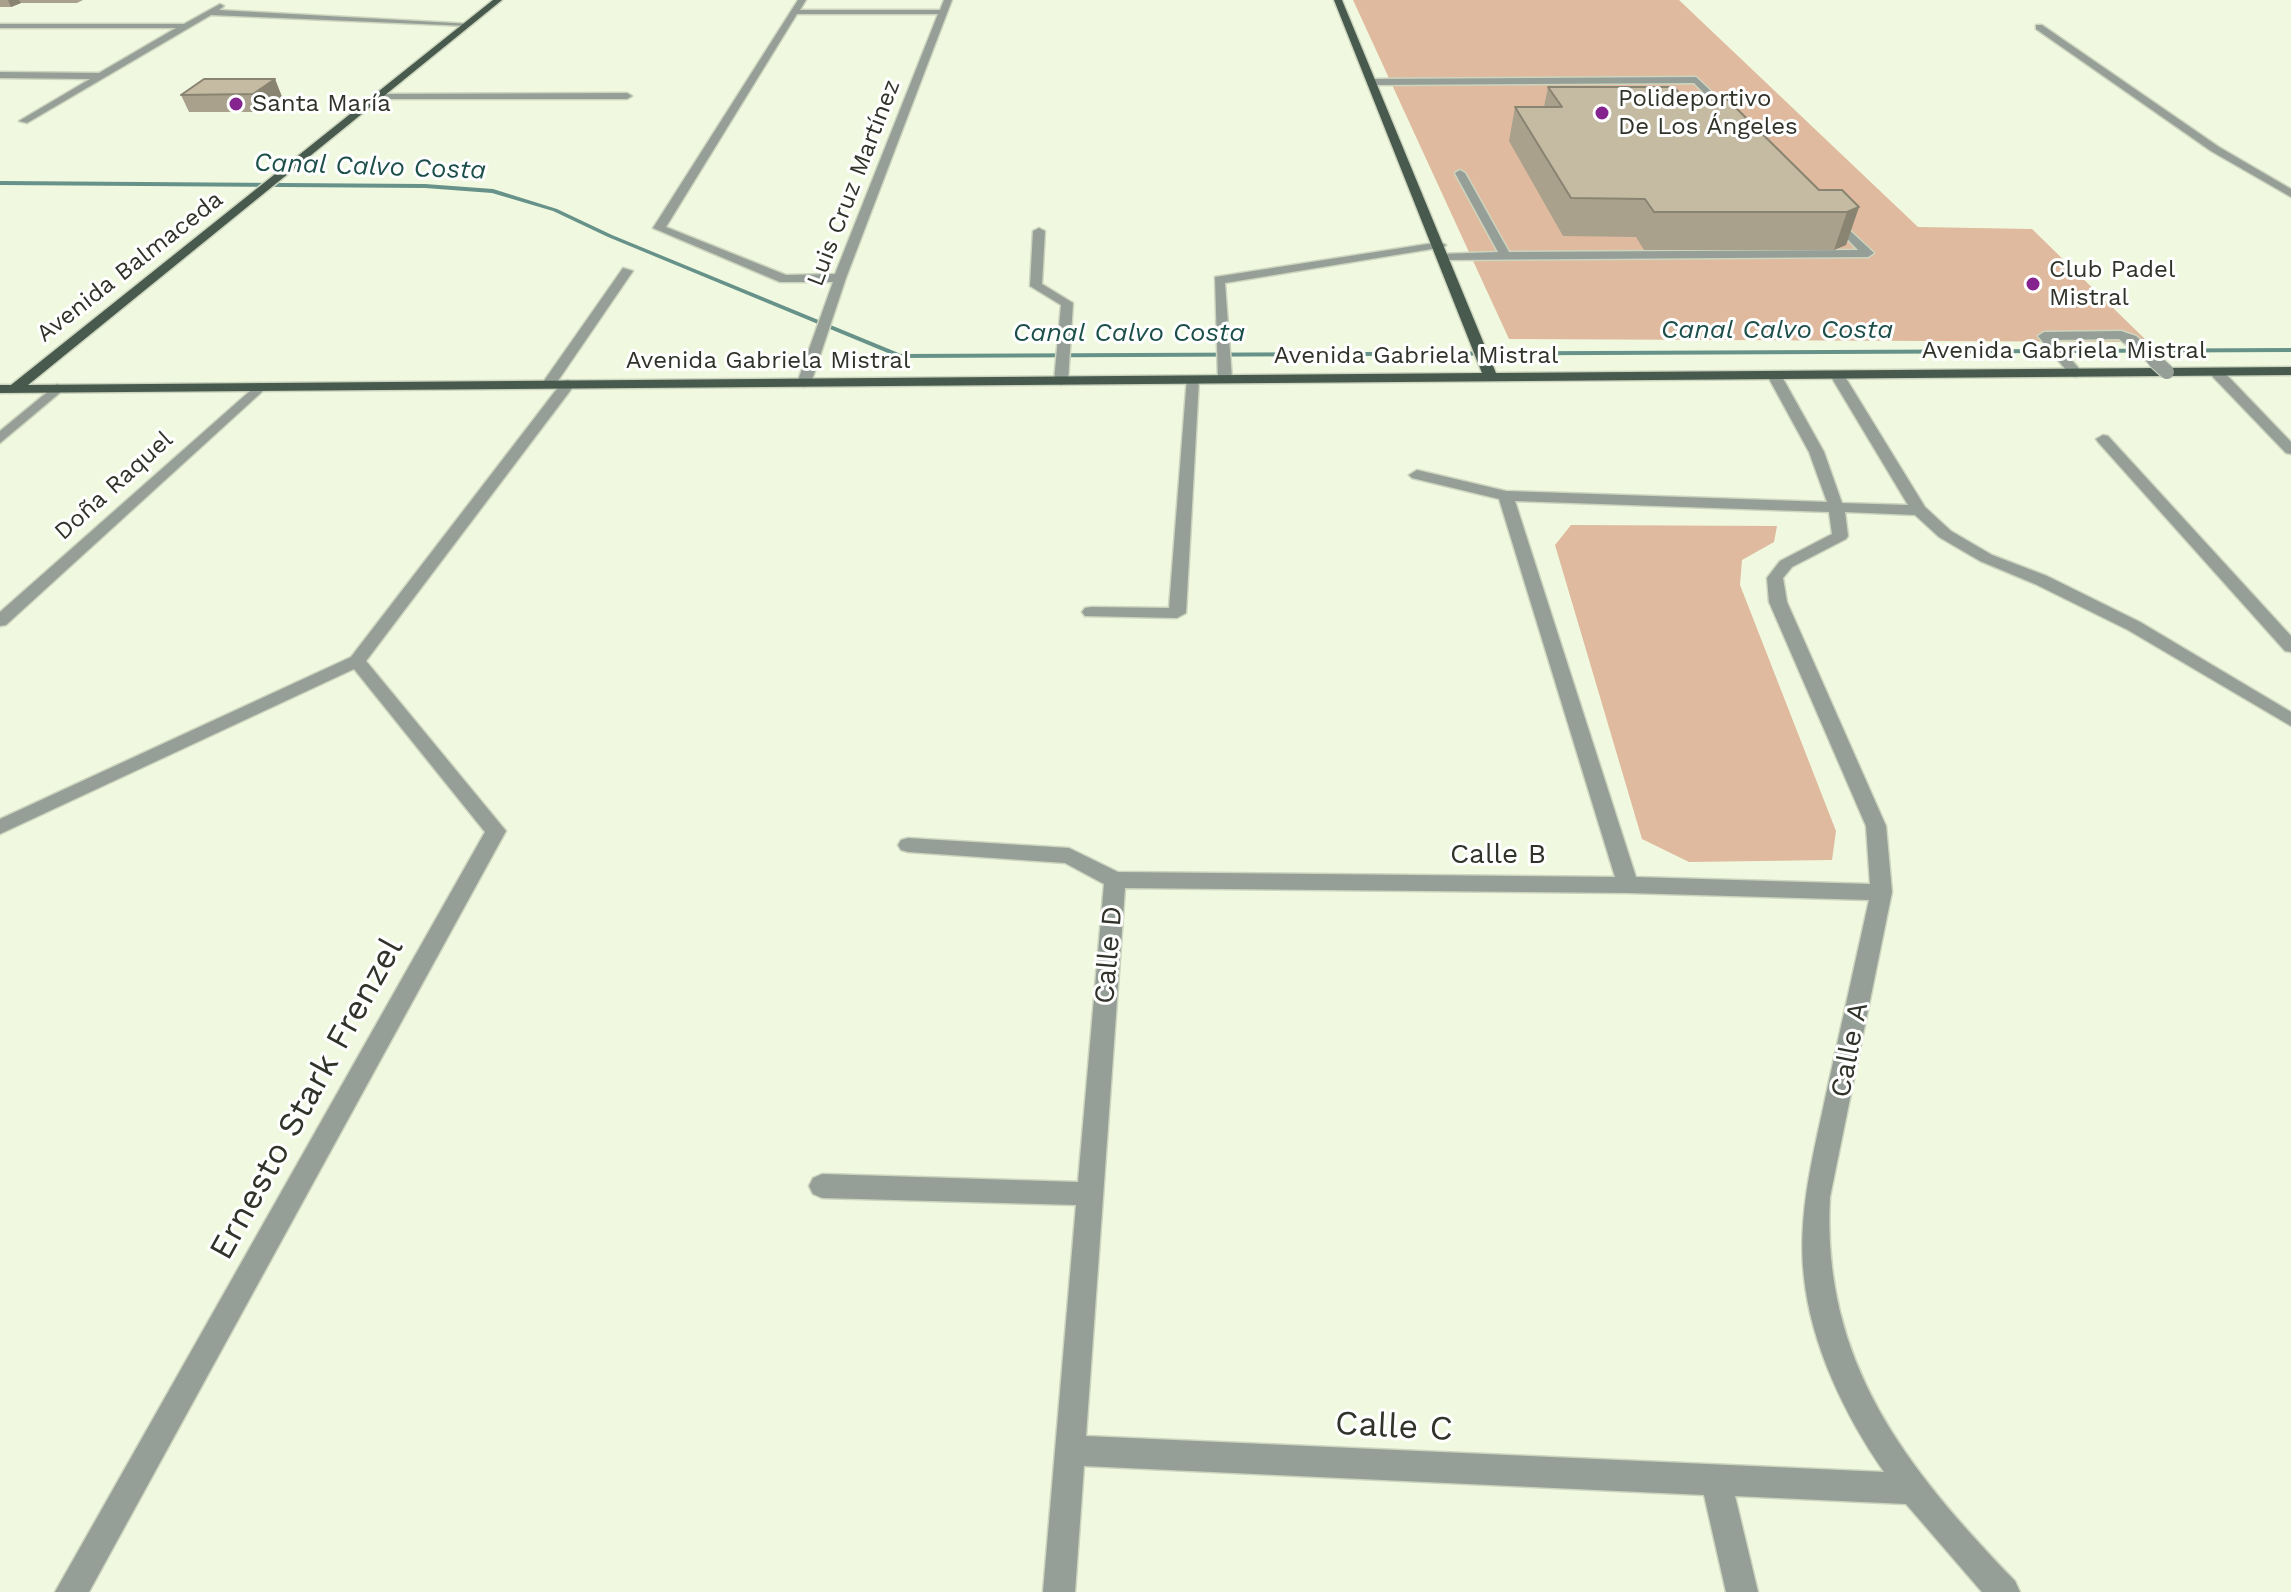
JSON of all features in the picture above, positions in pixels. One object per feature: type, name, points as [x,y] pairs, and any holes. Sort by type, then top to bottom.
[{"type":"main road","name":"Avenida Balmaceda","points":[[5,388],[498,0]]},
{"type":"main road","points":[[1338,0],[1490,372]]},
{"type":"main road","name":"Avenida Gabriela Mistral","points":[[5,388],[1192,380],[1224,373],[1837,375],[2291,371]]},
{"type":"street","points":[[24,121],[230,0]]},
{"type":"street","points":[[498,0],[514,0]]},
{"type":"street","points":[[802,0],[659,228],[784,279],[840,278]]},
{"type":"street","name":"Luis Cruz Martínez","points":[[804,383],[823,335],[840,278],[948,0]]},
{"type":"street","points":[[209,12],[468,24]]},
{"type":"street","points":[[796,12],[943,12]]},
{"type":"street","points":[[0,26],[187,26]]},
{"type":"street","points":[[2039,27],[2215,149],[2291,194]]},
{"type":"street","points":[[0,75],[101,76]]},
{"type":"street","points":[[1374,85],[1703,87],[1736,120]]},
{"type":"street","points":[[378,97],[627,96]]},
{"type":"street","points":[[1460,173],[1505,255]]},
{"type":"street","points":[[1224,373],[1219,280],[1442,250],[1505,255],[1868,253],[1824,209]]},
{"type":"street","points":[[1039,231],[1036,286],[1067,303],[1061,381]]},
{"type":"street","points":[[0,827],[357,661],[558,385],[627,271]]},
{"type":"street","points":[[2076,373],[2044,338],[2046,334],[2121,335],[2138,345],[2167,372]]},
{"type":"street","points":[[2216,372],[2291,450]]},
{"type":"street","points":[[1774,375],[1797,412],[1838,507]]},
{"type":"street","points":[[1837,375],[1919,510],[1963,546],[2134,626],[2291,720]]},
{"type":"street","points":[[1091,612],[1177,613],[1192,380]]},
{"type":"street","name":"Doña Raquel","points":[[0,621],[259,387]]},
{"type":"street","points":[[0,439],[57,388]]},
{"type":"street","points":[[2103,439],[2291,647]]},
{"type":"street","points":[[1417,475],[1506,496],[1919,510]]},
{"type":"street","points":[[1506,496],[1628,885]]},
{"type":"street","name":"Calle A","points":[[1838,507],[1840,536],[1786,564],[1775,578],[1778,602],[1876,826],[1881,892],[1817,1197],[1815,1240],[1819,1288],[1834,1341],[1857,1397],[1914,1489],[1959,1547],[2004,1592]]},
{"type":"street","name":"Ernesto Stark Frenzel","points":[[71,1592],[496,831],[357,661]]},
{"type":"street","name":"Calle D","points":[[908,845],[1069,856],[1115,880],[1059,1592]]},
{"type":"street","name":"Calle B","points":[[1115,880],[1628,885],[1881,892]]},
{"type":"street","points":[[822,1186],[1090,1194]]},
{"type":"street","name":"Calle C","points":[[1070,1450],[1914,1489]]},
{"type":"street","points":[[1716,1480],[1742,1592]]},
{"type":"shaded area","name":"Polideportivo De Los Ángeles","points":[[1353,0],[1679,0],[1918,227],[2032,229],[2148,342],[1509,339]]},
{"type":"shaded area","points":[[1571,525],[1777,526],[1774,542],[1742,560],[1740,585],[1836,831],[1832,860],[1689,862],[1642,839],[1555,545]]},
{"type":"building","points":[[204,79],[275,79],[253,94],[181,95]]},
{"type":"building","points":[[1548,87],[1674,87],[1684,98],[1725,97],[1819,190],[1842,190],[1859,207],[1847,212],[1654,212],[1645,199],[1571,198],[1515,107],[1562,107]]},
{"type":"waterway","name":"Canal Calvo Costa","points":[[0,183],[425,186],[493,191],[555,210],[610,236],[900,356],[2291,350]]},
{"type":"place","name":"Santa María","points":[[236,104]]},
{"type":"place","name":"Polideportivo De Los Ángeles","points":[[1602,113]]},
{"type":"place","name":"Club Padel Mistral","points":[[2033,284]]}]
